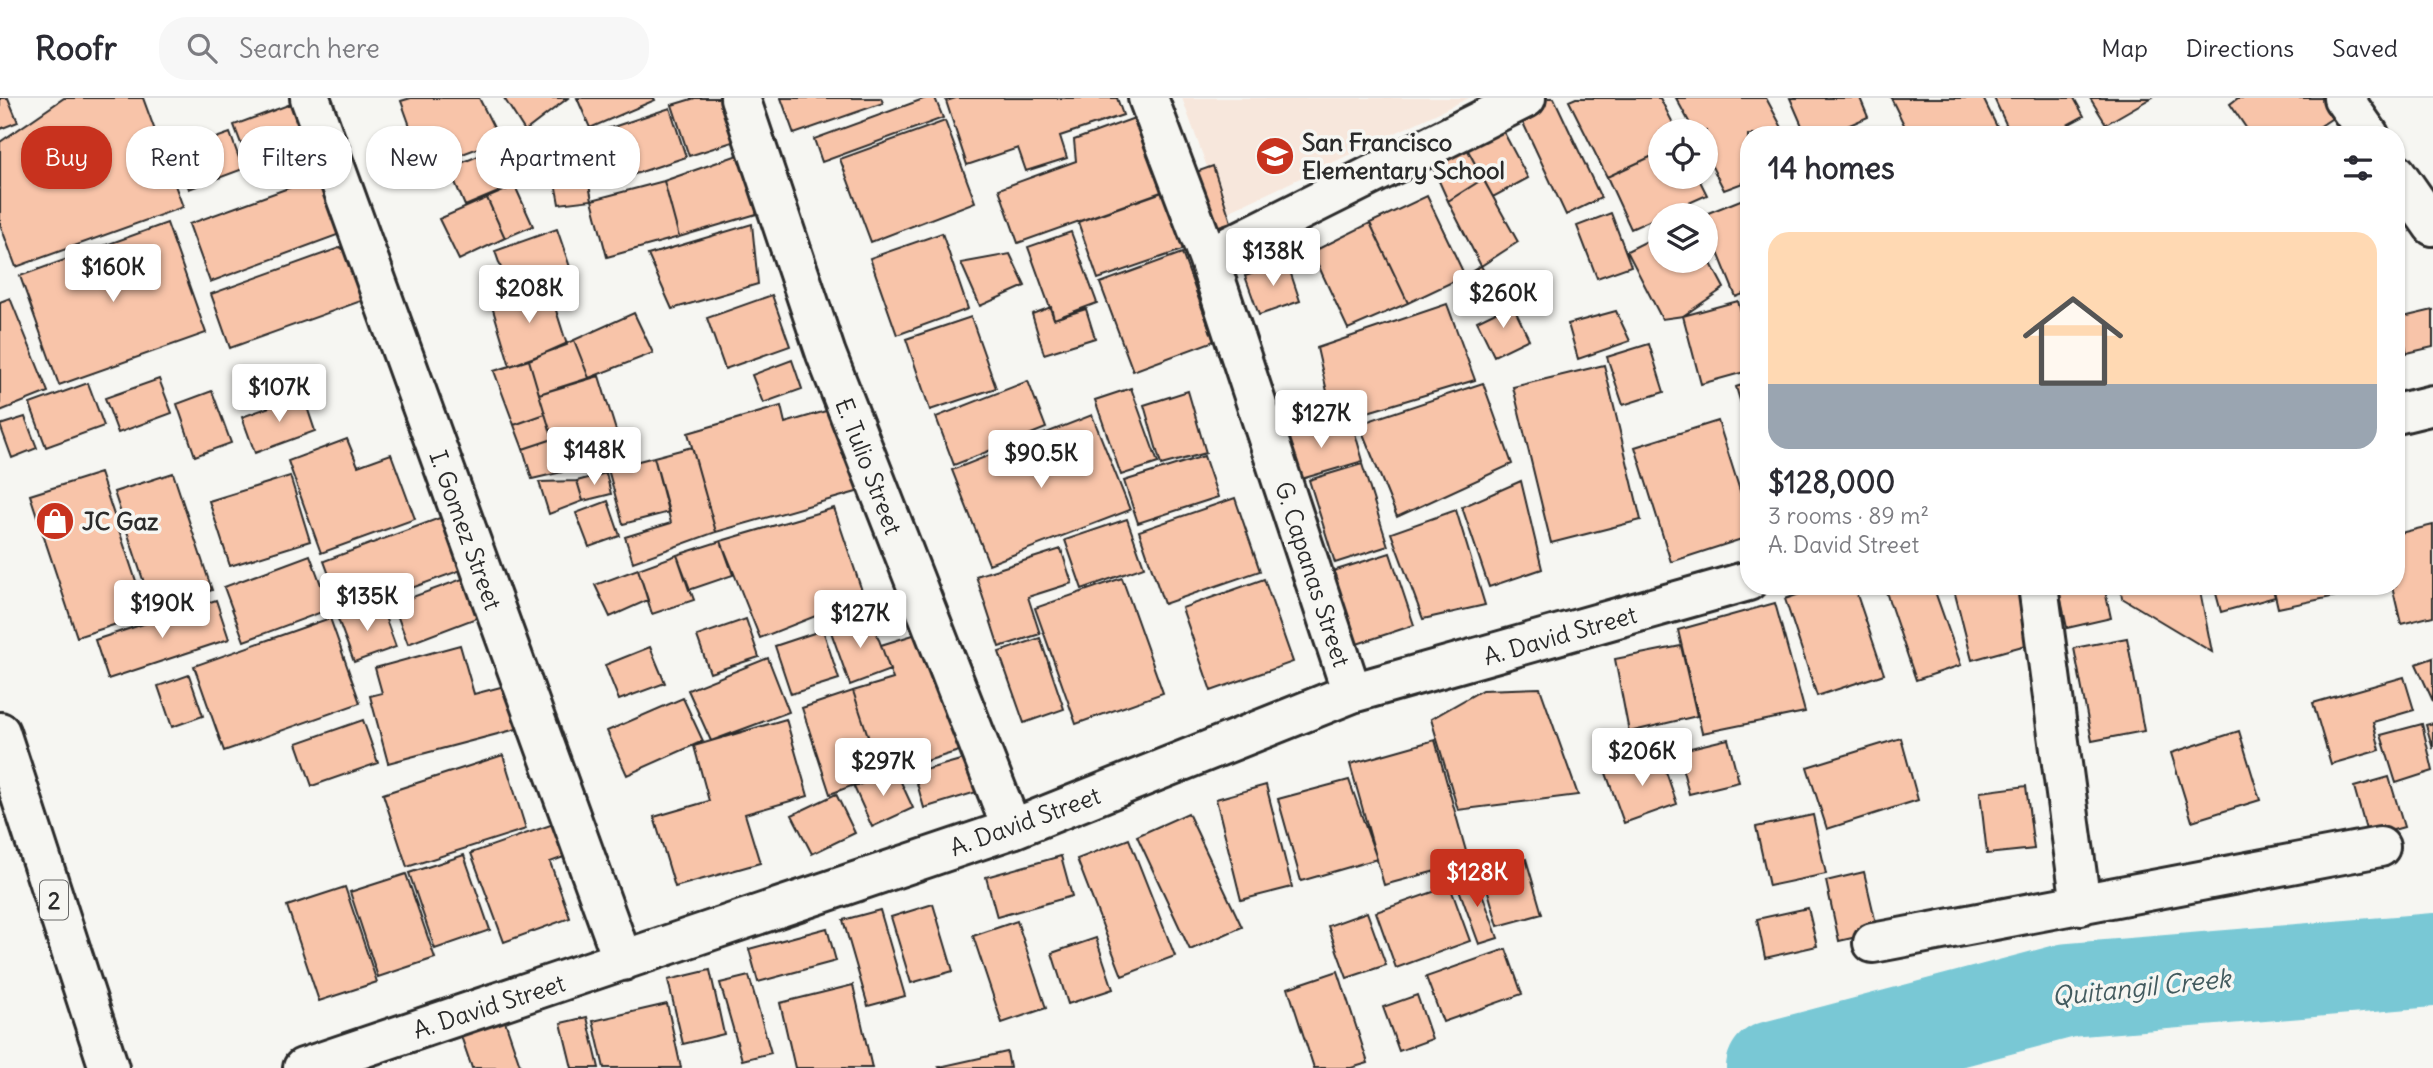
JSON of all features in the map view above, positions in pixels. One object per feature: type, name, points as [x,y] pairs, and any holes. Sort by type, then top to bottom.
[{"type":"main road","name":"I. Gomez Street","points":[[310,98],[624,961]]},
{"type":"main road","name":"E. Tulio Street","points":[[740,98],[826,355],[1012,829]]},
{"type":"main road","name":"G. Capanas Street","points":[[1148,98],[1208,257],[1352,693]]},
{"type":"main road","points":[[1208,257],[1526,98]]},
{"type":"main road","points":[[2343,98],[2363,126]]},
{"type":"main road","points":[[2405,186],[2433,226]]},
{"type":"main road","points":[[2405,412],[2433,405]]},
{"type":"main road","name":"A. David Street","points":[[303,1068],[1012,829],[1352,693],[1740,583]]},
{"type":"main road","points":[[2039,595],[2081,905]]},
{"type":"main road","name":"2","points":[[0,732],[109,1068]]},
{"type":"main road","points":[[1873,943],[2380,847]]},
{"type":"shaded area","name":"San Francisco Elementary School","points":[[1182,98],[1469,98],[1224,214]]},
{"type":"building","points":[[0,98],[8,98],[18,122],[0,129]]},
{"type":"building","points":[[64,98],[143,98],[153,126],[126,126],[126,189],[176,189],[183,207],[16,267],[0,224],[0,142],[21,128],[21,189],[112,189],[112,126],[23,126]]},
{"type":"building","points":[[307,98],[317,126],[238,126],[238,136],[234,125]]},
{"type":"building","points":[[411,98],[479,98],[493,126],[476,126],[476,149],[462,154],[462,126],[410,126],[401,101]]},
{"type":"building","points":[[504,98],[568,98],[532,126],[522,126]]},
{"type":"building","points":[[577,98],[655,100],[595,126],[589,126]]},
{"type":"building","points":[[695,98],[738,98],[751,136],[689,156],[672,105]]},
{"type":"building","points":[[781,98],[881,98],[883,103],[794,134]]},
{"type":"building","points":[[926,98],[935,98],[943,118],[822,162],[814,139]]},
{"type":"building","points":[[956,98],[1117,98],[1123,115],[1060,136],[1067,158],[1026,171],[1018,148],[967,165],[946,101]]},
{"type":"building","points":[[1543,98],[1554,98],[1601,198],[1566,215],[1517,110]]},
{"type":"building","points":[[1576,98],[1660,98],[1671,119],[1648,119],[1648,158],[1607,177],[1569,101]]},
{"type":"building","points":[[1676,98],[1766,98],[1781,126],[1740,126],[1740,184],[1724,190],[1718,178],[1718,119],[1687,119]]},
{"type":"building","points":[[1790,98],[1860,98],[1868,117],[1848,126],[1802,126]]},
{"type":"building","points":[[1891,98],[1983,98],[1997,126],[1905,126]]},
{"type":"building","points":[[1994,98],[2074,98],[2084,116],[2066,126],[2007,126]]},
{"type":"building","points":[[2090,98],[2151,98],[2106,124]]},
{"type":"building","points":[[2238,98],[2334,98],[2343,111],[2320,126],[2245,126],[2230,104]]},
{"type":"building","points":[[670,108],[686,157],[640,172],[640,126],[616,126]]},
{"type":"building","points":[[1151,112],[1178,186],[1018,243],[999,189],[1076,161],[1074,140]]},
{"type":"building","points":[[945,121],[975,202],[871,242],[840,159]]},
{"type":"building","points":[[1500,125],[1528,178],[1493,197],[1464,143]]},
{"type":"building","points":[[230,133],[238,155],[238,171],[224,176],[224,135]]},
{"type":"building","points":[[1464,143],[1483,179],[1448,201],[1429,159]]},
{"type":"building","points":[[752,150],[770,210],[679,237],[664,181]]},
{"type":"building","points":[[476,157],[476,189],[505,189],[465,206],[458,189],[462,189],[462,163]]},
{"type":"building","points":[[1648,158],[1648,189],[1704,189],[1707,195],[1689,203],[1648,203],[1648,221],[1631,229],[1607,177]]},
{"type":"building","points":[[1213,166],[1231,222],[1201,232],[1182,177]]},
{"type":"building","points":[[1483,179],[1518,242],[1481,266],[1448,201]]},
{"type":"building","points":[[664,181],[679,237],[607,257],[592,200]]},
{"type":"building","points":[[286,189],[333,189],[348,231],[210,282],[189,224]]},
{"type":"building","points":[[508,189],[516,189],[533,226],[505,238],[487,198]]},
{"type":"building","points":[[556,189],[590,189],[592,200],[559,204]]},
{"type":"building","points":[[1171,189],[1191,247],[1098,279],[1078,222]]},
{"type":"building","points":[[1427,196],[1465,276],[1408,303],[1370,223]]},
{"type":"building","points":[[487,198],[505,238],[459,260],[439,219]]},
{"type":"building","points":[[1740,200],[1740,295],[1736,297],[1718,253],[1718,209]]},
{"type":"building","points":[[1611,213],[1631,266],[1597,278],[1577,226]]},
{"type":"building","points":[[167,223],[206,333],[59,385],[20,276]]},
{"type":"building","points":[[1370,223],[1408,303],[1348,329],[1312,252]]},
{"type":"building","points":[[752,224],[758,284],[672,309],[648,255]]},
{"type":"building","points":[[557,229],[571,270],[509,291],[495,251]]},
{"type":"building","points":[[1071,232],[1097,303],[1054,319],[1028,247]]},
{"type":"building","points":[[942,233],[968,309],[897,335],[870,258]]},
{"type":"building","points":[[1648,240],[1648,273],[1716,273],[1724,288],[1683,316],[1662,319],[1627,251]]},
{"type":"building","points":[[356,242],[375,296],[230,348],[211,294]]},
{"type":"building","points":[[1182,253],[1214,341],[1133,371],[1100,283]]},
{"type":"building","points":[[1010,254],[1025,286],[980,306],[961,263]]},
{"type":"building","points":[[1287,262],[1300,301],[1259,315],[1245,276]]},
{"type":"building","points":[[1481,266],[1498,295],[1473,310],[1456,281]]},
{"type":"building","points":[[548,285],[567,345],[510,366],[491,303]]},
{"type":"building","points":[[772,295],[790,346],[725,369],[707,318]]},
{"type":"building","points":[[10,298],[48,392],[0,411],[0,302]]},
{"type":"building","points":[[1738,301],[1740,373],[1701,384],[1683,316]]},
{"type":"building","points":[[1447,304],[1475,380],[1334,422],[1317,348]]},
{"type":"building","points":[[1512,304],[1529,339],[1494,356],[1477,321]]},
{"type":"building","points":[[1051,307],[1054,319],[1086,309],[1095,338],[1044,354],[1032,314]]},
{"type":"building","points":[[2433,310],[2433,347],[2407,353],[2405,317]]},
{"type":"building","points":[[1616,311],[1630,341],[1578,359],[1568,324]]},
{"type":"building","points":[[634,313],[653,353],[589,378],[574,340]]},
{"type":"building","points":[[971,317],[996,388],[930,410],[906,339]]},
{"type":"building","points":[[574,340],[589,378],[539,394],[529,360]]},
{"type":"building","points":[[1649,344],[1664,392],[1623,405],[1607,357]]},
{"type":"building","points":[[529,360],[545,414],[514,425],[494,371]]},
{"type":"building","points":[[792,360],[802,389],[763,403],[752,375]]},
{"type":"building","points":[[1604,365],[1641,520],[1551,543],[1513,387]]},
{"type":"building","points":[[599,376],[618,437],[558,456],[539,394]]},
{"type":"building","points":[[159,379],[172,413],[118,433],[105,398]]},
{"type":"building","points":[[1028,381],[1046,428],[954,465],[936,417]]},
{"type":"building","points":[[88,383],[104,426],[46,447],[30,404]]},
{"type":"building","points":[[1483,383],[1512,464],[1397,517],[1359,424]]},
{"type":"building","points":[[1131,388],[1158,463],[1121,475],[1095,400]]},
{"type":"building","points":[[212,391],[231,443],[195,456],[177,404]]},
{"type":"building","points":[[1188,391],[1206,453],[1161,465],[1144,405]]},
{"type":"building","points":[[303,395],[315,431],[255,453],[242,417]]},
{"type":"building","points":[[781,406],[785,423],[843,406],[867,489],[716,532],[688,433]]},
{"type":"building","points":[[545,414],[553,439],[523,449],[514,425]]},
{"type":"building","points":[[1092,415],[1130,510],[989,564],[952,470]]},
{"type":"building","points":[[25,417],[37,448],[12,458],[0,425]]},
{"type":"building","points":[[1351,419],[1363,461],[1291,482],[1278,440]]},
{"type":"building","points":[[1718,421],[1740,491],[1740,540],[1671,562],[1635,447]]},
{"type":"building","points":[[347,439],[358,466],[391,454],[415,519],[321,553],[288,461]]},
{"type":"building","points":[[553,439],[562,472],[532,479],[523,449]]},
{"type":"building","points":[[692,447],[716,532],[633,562],[625,537],[671,523],[654,457]]},
{"type":"building","points":[[1204,456],[1218,497],[1138,523],[1124,481]]},
{"type":"building","points":[[654,457],[669,512],[623,524],[608,469]]},
{"type":"building","points":[[1362,464],[1388,546],[1335,563],[1309,480]]},
{"type":"building","points":[[100,473],[147,614],[77,637],[30,495]]},
{"type":"building","points":[[173,473],[212,590],[153,610],[114,492]]},
{"type":"building","points":[[606,473],[611,494],[583,501],[577,481]]},
{"type":"building","points":[[290,476],[310,541],[230,566],[209,501]]},
{"type":"building","points":[[577,481],[583,501],[549,514],[539,482]]},
{"type":"building","points":[[1521,481],[1542,569],[1489,587],[1462,507]]},
{"type":"building","points":[[1235,498],[1260,571],[1164,604],[1139,531]]},
{"type":"building","points":[[608,501],[620,536],[589,547],[576,513]]},
{"type":"building","points":[[834,508],[864,597],[760,638],[721,541]]},
{"type":"building","points":[[1456,510],[1485,605],[1423,619],[1391,533]]},
{"type":"building","points":[[445,516],[464,569],[343,613],[324,561]]},
{"type":"building","points":[[1127,519],[1144,567],[1082,589],[1065,540]]},
{"type":"building","points":[[2433,525],[2433,616],[2401,624],[2394,595],[2405,595],[2405,532]]},
{"type":"building","points":[[721,541],[733,575],[689,590],[677,555]]},
{"type":"building","points":[[1061,549],[1072,583],[1028,597],[1040,634],[999,647],[976,576]]},
{"type":"building","points":[[1390,553],[1414,625],[1351,646],[1327,573]]},
{"type":"building","points":[[310,555],[330,609],[244,641],[224,587]]},
{"type":"building","points":[[677,555],[694,600],[652,614],[638,569]]},
{"type":"building","points":[[638,569],[648,600],[610,617],[595,585]]},
{"type":"building","points":[[465,578],[479,617],[408,644],[393,604]]},
{"type":"building","points":[[1122,578],[1163,693],[1076,724],[1035,608]]},
{"type":"building","points":[[1264,579],[1293,662],[1211,691],[1182,608]]},
{"type":"building","points":[[1797,595],[1857,595],[1884,674],[1817,696],[1785,599]]},
{"type":"building","points":[[1887,595],[1936,595],[1961,665],[1916,680]]},
{"type":"building","points":[[1955,595],[2025,595],[2037,642],[1972,660]]},
{"type":"building","points":[[2060,595],[2106,595],[2111,618],[2067,628]]},
{"type":"building","points":[[2122,595],[2201,595],[2212,652],[2122,598]]},
{"type":"building","points":[[2216,595],[2274,595],[2275,597],[2221,612]]},
{"type":"building","points":[[2275,595],[2341,595],[2278,608]]},
{"type":"building","points":[[216,600],[229,639],[108,679],[95,640]]},
{"type":"building","points":[[380,603],[396,647],[354,662],[338,619]]},
{"type":"building","points":[[1775,603],[1805,712],[1702,733],[1678,630]]},
{"type":"building","points":[[870,615],[890,670],[850,685],[830,629]]},
{"type":"building","points":[[330,618],[360,703],[224,751],[194,666]]},
{"type":"building","points":[[746,619],[759,657],[710,673],[697,636]]},
{"type":"building","points":[[823,630],[839,679],[791,694],[775,646]]},
{"type":"building","points":[[926,631],[962,750],[881,775],[853,691],[893,679],[881,645]]},
{"type":"building","points":[[1040,638],[1064,709],[1024,723],[999,652]]},
{"type":"building","points":[[2127,638],[2144,731],[2092,741],[2074,648]]},
{"type":"building","points":[[460,645],[474,694],[516,683],[528,726],[388,763],[370,696],[382,693],[375,668]]},
{"type":"building","points":[[1681,646],[1697,716],[1629,732],[1615,659]]},
{"type":"building","points":[[650,647],[665,683],[619,700],[605,665]]},
{"type":"building","points":[[768,658],[789,712],[711,741],[688,690]]},
{"type":"building","points":[[2433,658],[2433,701],[2416,664]]},
{"type":"building","points":[[189,675],[203,716],[172,727],[158,686]]},
{"type":"building","points":[[2404,677],[2414,710],[2373,722],[2380,750],[2331,764],[2313,703]]},
{"type":"building","points":[[1540,688],[1578,795],[1458,810],[1431,719],[1482,690]]},
{"type":"building","points":[[853,691],[881,775],[830,794],[802,708]]},
{"type":"building","points":[[683,698],[703,741],[627,775],[607,731]]},
{"type":"building","points":[[786,719],[808,796],[745,814],[760,863],[675,887],[654,817],[709,801],[694,746]]},
{"type":"building","points":[[363,720],[378,763],[312,786],[297,743]]},
{"type":"building","points":[[2433,723],[2433,749],[2426,725]]},
{"type":"building","points":[[2422,724],[2433,771],[2396,783],[2381,735]]},
{"type":"building","points":[[2239,731],[2260,800],[2192,821],[2171,753]]},
{"type":"building","points":[[1901,738],[1918,800],[1827,829],[1807,767]]},
{"type":"building","points":[[1728,739],[1739,782],[1689,794],[1678,751]]},
{"type":"building","points":[[1435,740],[1469,862],[1384,885],[1350,764]]},
{"type":"building","points":[[1660,754],[1677,804],[1624,823],[1606,773]]},
{"type":"building","points":[[503,755],[526,829],[407,867],[383,794]]},
{"type":"building","points":[[964,759],[983,790],[924,808],[914,773]]},
{"type":"building","points":[[895,769],[913,808],[872,827],[854,787]]},
{"type":"building","points":[[2389,777],[2404,827],[2368,837],[2354,787]]},
{"type":"building","points":[[1349,780],[1377,859],[1301,881],[1278,799]]},
{"type":"building","points":[[1266,785],[1292,887],[1241,900],[1216,799]]},
{"type":"building","points":[[2026,786],[2034,849],[1987,854],[1980,792]]},
{"type":"building","points":[[836,794],[855,833],[812,854],[792,815]]},
{"type":"building","points":[[1188,813],[1242,927],[1190,950],[1137,836]]},
{"type":"building","points":[[1813,815],[1826,874],[1769,886],[1756,827]]},
{"type":"building","points":[[562,821],[575,853],[550,862],[570,918],[504,942],[471,853]]},
{"type":"building","points":[[1129,839],[1175,956],[1122,976],[1077,859]]},
{"type":"building","points":[[464,855],[490,930],[435,949],[409,873]]},
{"type":"building","points":[[1061,856],[1072,896],[997,917],[986,877]]},
{"type":"building","points":[[1526,859],[1542,914],[1498,926],[1482,871]]},
{"type":"building","points":[[1864,872],[1878,932],[1839,941],[1826,881]]},
{"type":"building","points":[[406,874],[435,958],[378,977],[350,892]]},
{"type":"building","points":[[1475,874],[1498,938],[1479,944],[1456,881]]},
{"type":"building","points":[[1450,886],[1470,941],[1396,968],[1376,912]]},
{"type":"building","points":[[345,887],[377,982],[319,1001],[287,906]]},
{"type":"building","points":[[933,904],[953,971],[911,983],[891,917]]},
{"type":"building","points":[[1808,908],[1817,946],[1765,958],[1757,919]]},
{"type":"building","points":[[880,910],[905,996],[868,1006],[843,920]]},
{"type":"building","points":[[1367,912],[1386,965],[1347,978],[1328,926]]},
{"type":"building","points":[[1017,921],[1046,1008],[1002,1023],[973,936]]},
{"type":"building","points":[[827,928],[836,961],[758,982],[749,949]]},
{"type":"building","points":[[1096,938],[1113,989],[1068,1004],[1052,953]]},
{"type":"building","points":[[1506,949],[1522,994],[1443,1022],[1426,977]]},
{"type":"building","points":[[710,970],[724,1034],[683,1044],[668,980]]},
{"type":"building","points":[[1338,971],[1368,1063],[1351,1068],[1314,1068],[1288,988]]},
{"type":"building","points":[[749,976],[771,1053],[742,1060],[720,983]]},
{"type":"building","points":[[853,985],[872,1068],[795,1068],[780,1003]]},
{"type":"building","points":[[1417,995],[1432,1039],[1399,1051],[1383,1007]]},
{"type":"building","points":[[667,1004],[681,1068],[604,1068],[593,1021]]},
{"type":"building","points":[[587,1017],[599,1068],[572,1068],[561,1023]]},
{"type":"building","points":[[505,1021],[521,1068],[472,1068],[461,1036]]},
{"type":"building","points":[[1007,1052],[1010,1068],[939,1067]]},
{"type":"waterway","name":"Quitangil Creek","points":[[1773,1068],[2069,990],[2433,960]]},
{"type":"place","name":"San Francisco Elementary School","points":[[1275,156]]},
{"type":"place","name":"JC Gaz","points":[[55,521]]}]
